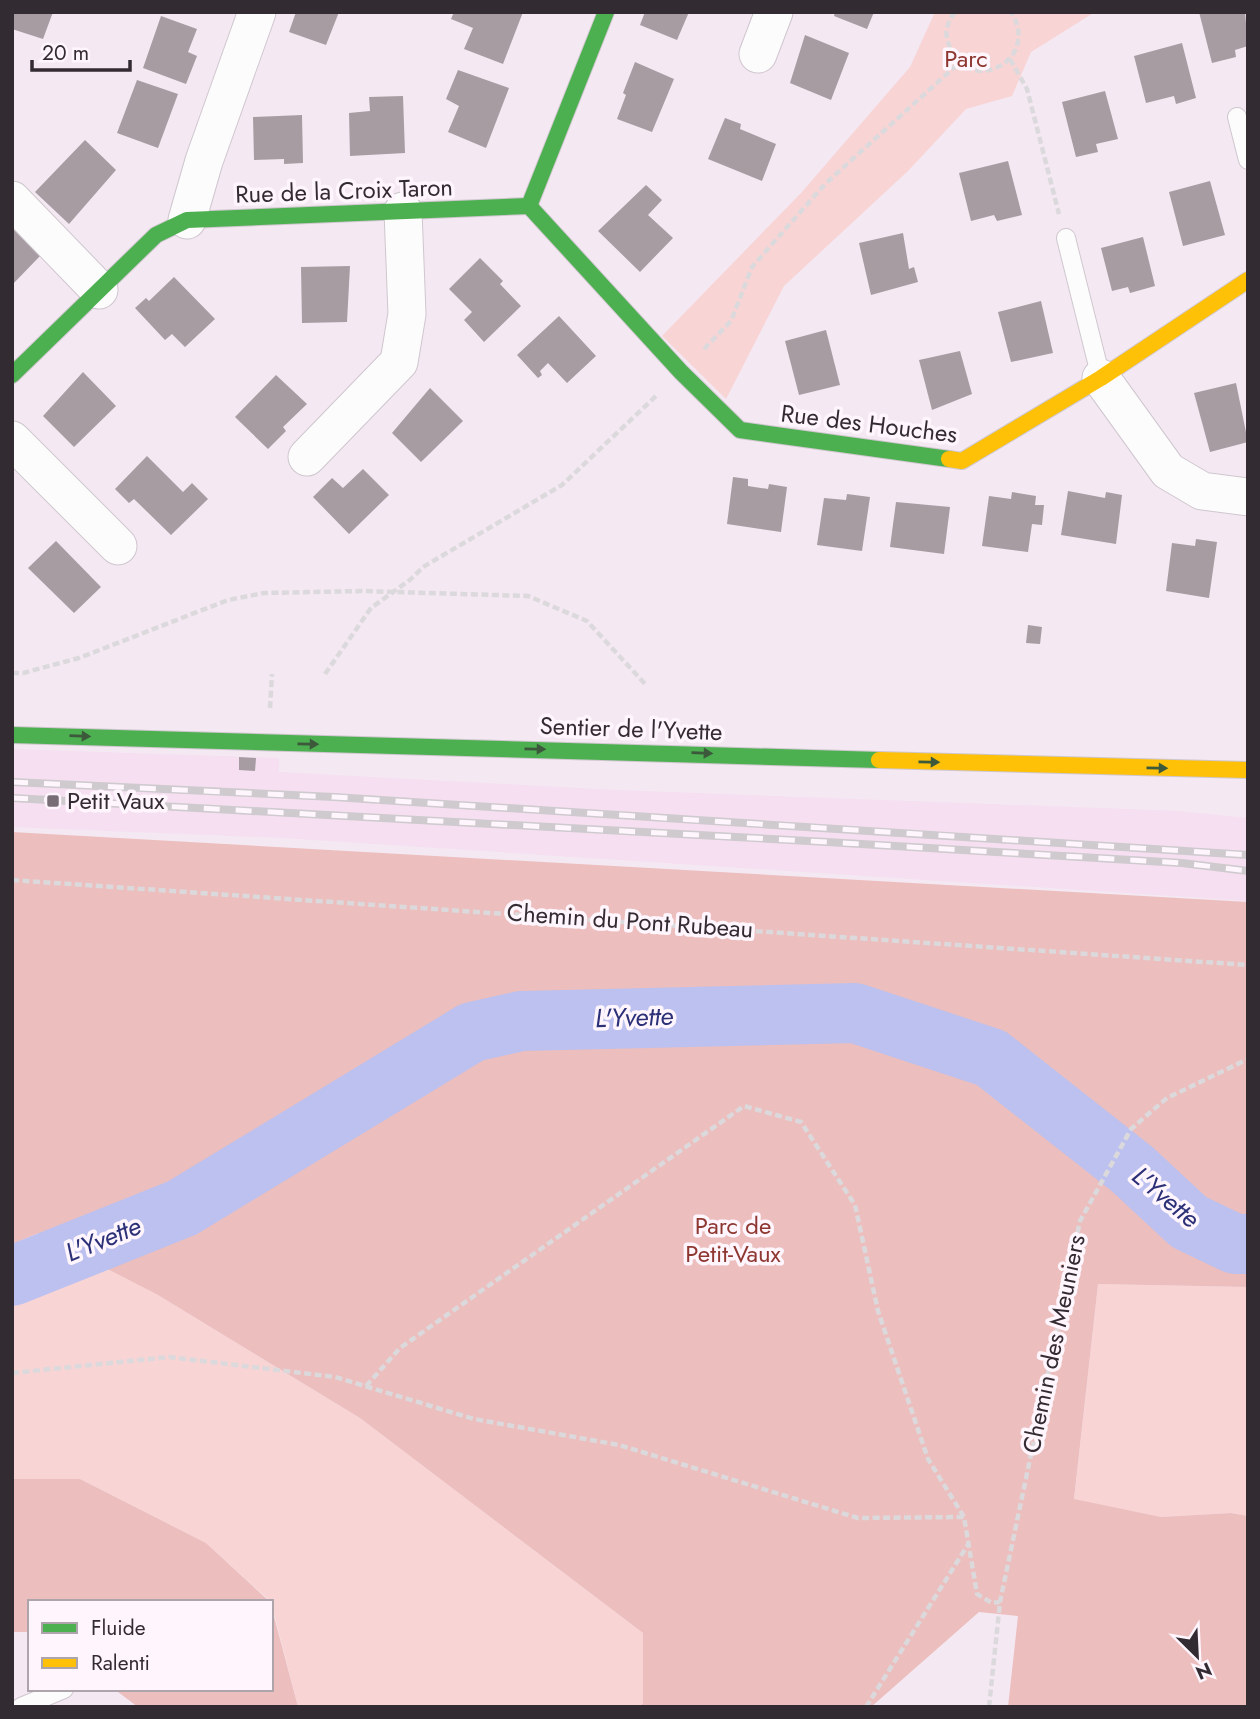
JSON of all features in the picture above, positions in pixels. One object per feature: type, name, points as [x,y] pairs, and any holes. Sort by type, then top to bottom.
[{"type":"street","points":[[187,220],[204,161],[257,12]]},
{"type":"street","points":[[529,206],[606,12]]},
{"type":"street","points":[[758,54],[774,12]]},
{"type":"street","points":[[12,200],[99,290]]},
{"type":"street","name":"Rue de la Croix Taron","points":[[12,375],[156,235],[187,220],[529,206]]},
{"type":"street","name":"Rue des Houches","points":[[529,206],[681,372],[740,430],[962,461],[1101,378],[1248,280]]},
{"type":"street","points":[[307,457],[399,362],[407,314],[403,211]]},
{"type":"street","points":[[1101,378],[1168,471],[1202,491],[1248,497]]},
{"type":"street","points":[[12,440],[118,546]]},
{"type":"street","name":"Sentier de l'Yvette","points":[[12,735],[1248,770]]},
{"type":"lane","points":[[1237,117],[1248,160]]},
{"type":"lane","points":[[1066,238],[1101,378]]},
{"type":"lane","points":[[21,1707],[59,1691]]},
{"type":"path","points":[[955,12],[947,25],[946,37],[951,53],[959,63],[988,71],[1010,59],[1016,50],[1019,31],[1011,12]]},
{"type":"path","points":[[1010,59],[1027,89],[1066,238]]},
{"type":"path","points":[[12,673],[23,673],[79,657],[228,600],[264,593],[362,591],[528,596],[587,621],[646,685]]},
{"type":"path","points":[[325,674],[371,608],[385,598]]},
{"type":"path","name":"Chemin du Pont Rubeau","points":[[12,880],[1248,965]]},
{"type":"path","name":"Chemin des Meuniers","points":[[989,1707],[1000,1602],[1080,1221],[1130,1129],[1167,1098],[1248,1059]]},
{"type":"path","points":[[366,1386],[400,1348],[744,1106],[801,1122],[855,1205],[878,1311],[928,1459],[964,1517],[977,1594],[992,1603],[1000,1602]]},
{"type":"path","points":[[12,1373],[169,1357],[335,1377],[474,1419],[619,1445],[858,1518],[964,1517]]},
{"type":"path","points":[[866,1707],[970,1542]]},
{"type":"shaded area","points":[[12,749],[279,758],[279,772],[618,790],[1180,811],[1248,818],[1248,901],[282,838],[12,827]]},
{"type":"green space","name":"Parc","points":[[935,12],[1095,12],[1031,52],[1012,96],[966,109],[908,171],[784,286],[726,399],[662,336],[801,193],[910,67]]},
{"type":"green space","name":"Parc de Petit-Vaux","points":[[12,832],[1248,902],[1248,1287],[1098,1284],[1074,1499],[1161,1517],[1231,1513],[1248,1516],[1248,1707],[1008,1707],[1018,1616],[979,1612],[871,1707],[640,1707],[643,1703],[643,1633],[360,1418],[158,1295],[38,1233],[12,1244]]},
{"type":"green space","points":[[38,1232],[158,1295],[360,1418],[643,1633],[643,1704],[640,1707],[298,1707],[273,1610],[273,1600],[269,1600],[206,1543],[80,1479],[12,1479],[12,1244]]},
{"type":"green space","points":[[1098,1284],[1248,1287],[1248,1516],[1231,1513],[1161,1517],[1074,1500]]},
{"type":"green space","points":[[12,1479],[80,1479],[206,1543],[268,1600],[28,1600],[28,1632],[12,1632]]},
{"type":"green space","points":[[273,1613],[298,1707],[138,1707],[117,1691],[273,1691]]},
{"type":"building","points":[[12,12],[53,12],[43,39],[12,29]]},
{"type":"building","points":[[296,12],[339,12],[326,45],[289,32]]},
{"type":"building","points":[[454,12],[523,12],[503,64],[464,49],[473,28],[451,19]]},
{"type":"building","points":[[645,12],[689,12],[677,40],[640,25]]},
{"type":"building","points":[[835,12],[874,12],[867,29],[834,16]]},
{"type":"building","points":[[1199,12],[1245,12],[1248,46],[1235,50],[1236,57],[1212,63]]},
{"type":"building","points":[[161,16],[197,29],[188,52],[197,56],[186,84],[143,68]]},
{"type":"building","points":[[805,35],[849,53],[831,100],[790,83]]},
{"type":"building","points":[[1182,43],[1196,98],[1176,104],[1174,96],[1146,103],[1134,56]]},
{"type":"building","points":[[635,62],[674,79],[652,132],[617,119],[626,95],[623,93]]},
{"type":"building","points":[[458,70],[509,88],[486,148],[448,132],[459,106],[446,99]]},
{"type":"building","points":[[137,80],[178,94],[158,148],[117,133]]},
{"type":"building","points":[[1105,91],[1118,139],[1096,144],[1098,152],[1076,157],[1062,102]]},
{"type":"building","points":[[403,96],[405,153],[350,156],[349,113],[370,111],[369,97]]},
{"type":"building","points":[[302,115],[303,163],[284,164],[284,159],[254,160],[253,117]]},
{"type":"building","points":[[725,118],[741,124],[740,129],[776,144],[762,181],[708,159]]},
{"type":"building","points":[[85,140],[116,170],[69,224],[35,192]]},
{"type":"building","points":[[1008,161],[1022,215],[997,221],[994,215],[971,221],[959,173]]},
{"type":"building","points":[[1210,181],[1225,235],[1183,246],[1169,192]]},
{"type":"building","points":[[646,185],[662,200],[648,215],[673,238],[640,272],[598,231]]},
{"type":"building","points":[[12,227],[41,255],[12,285]]},
{"type":"building","points":[[903,233],[909,269],[914,267],[918,282],[871,295],[859,243]]},
{"type":"building","points":[[1143,237],[1155,286],[1130,293],[1128,287],[1112,291],[1101,248]]},
{"type":"building","points":[[480,258],[503,281],[500,284],[521,306],[484,342],[464,320],[472,312],[449,289]]},
{"type":"building","points":[[350,266],[347,322],[302,323],[301,267]]},
{"type":"building","points":[[174,277],[215,319],[185,347],[172,334],[165,340],[135,308],[146,298],[149,301]]},
{"type":"building","points":[[1041,301],[1053,353],[1011,362],[998,312]]},
{"type":"building","points":[[559,316],[596,356],[567,383],[548,363],[540,371],[542,375],[538,378],[517,355]]},
{"type":"building","points":[[826,330],[840,385],[799,395],[785,341]]},
{"type":"building","points":[[960,351],[972,394],[932,410],[919,360]]},
{"type":"building","points":[[83,372],[116,406],[74,447],[43,416]]},
{"type":"building","points":[[276,375],[307,404],[283,427],[286,431],[268,449],[235,417]]},
{"type":"building","points":[[1236,383],[1248,442],[1210,452],[1194,393]]},
{"type":"building","points":[[430,388],[463,421],[421,462],[392,433]]},
{"type":"building","points":[[147,456],[183,492],[192,483],[208,499],[171,535],[134,499],[129,503],[115,489]]},
{"type":"building","points":[[363,469],[389,495],[349,534],[313,497],[332,478],[343,488]]},
{"type":"building","points":[[733,477],[748,479],[748,486],[768,489],[769,484],[787,487],[781,532],[727,524]]},
{"type":"building","points":[[1068,491],[1105,498],[1106,492],[1122,495],[1116,544],[1061,535]]},
{"type":"building","points":[[1012,492],[1036,496],[1035,505],[1044,505],[1042,525],[1032,524],[1028,552],[982,546],[989,496],[1011,499]]},
{"type":"building","points":[[847,494],[870,497],[862,551],[817,545],[824,498],[846,500]]},
{"type":"building","points":[[896,502],[950,507],[944,554],[890,547]]},
{"type":"building","points":[[1196,539],[1217,542],[1209,598],[1166,591],[1172,543],[1195,546]]},
{"type":"building","points":[[56,541],[101,587],[74,613],[28,568]]},
{"type":"building","points":[[1028,625],[1042,627],[1040,644],[1026,643]]},
{"type":"building","points":[[239,757],[256,758],[255,771],[239,770]]},
{"type":"waterway","name":"L'Yvette","points":[[12,1276],[182,1208],[472,1032],[521,1021],[855,1013],[991,1058],[1132,1169],[1189,1222],[1235,1244],[1248,1244]]},
{"type":"railway","points":[[12,782],[334,797],[1248,855]]},
{"type":"railway","points":[[12,798],[827,842],[1182,863],[1248,871]]},
{"type":"traffic: fast","points":[[12,375],[156,235],[187,220],[529,206],[606,12]]},
{"type":"traffic: fast","points":[[529,206],[681,372],[740,430],[949,459]]},
{"type":"traffic: fast","points":[[12,735],[879,760]]},
{"type":"traffic: slow","points":[[949,459],[962,461],[1101,378],[1248,280]]},
{"type":"traffic: slow","points":[[879,760],[1248,770]]},
{"type":"place","name":"Petit Vaux","points":[[53,801]]}]
